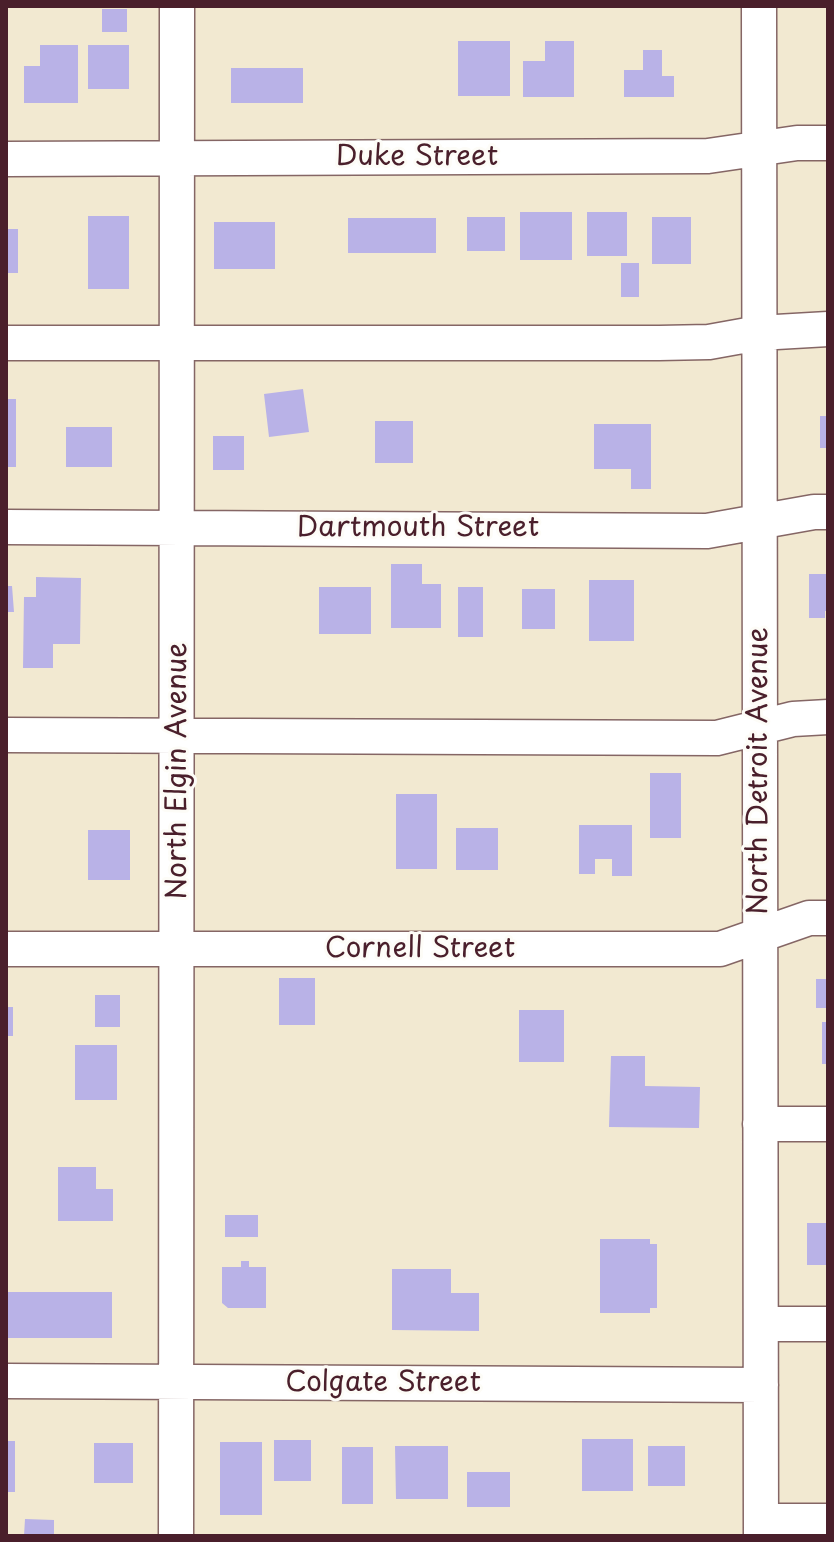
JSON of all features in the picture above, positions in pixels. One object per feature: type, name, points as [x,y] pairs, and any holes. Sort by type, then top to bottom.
[{"type":"street","name":"North Elgin Avenue","points":[[176,1536],[177,6]]},
{"type":"street","name":"North Detroit Avenue","points":[[759,6],[761,1529]]},
{"type":"street","name":"Duke Street","points":[[6,159],[708,156],[797,143],[828,143]]},
{"type":"street","points":[[6,343],[659,343],[709,342],[759,333],[828,329]]},
{"type":"street","name":"Dartmouth Street","points":[[6,527],[707,531],[828,512]]},
{"type":"street","points":[[6,735],[717,738],[793,719],[828,717]]},
{"type":"street","name":"Cornell Street","points":[[6,949],[720,949],[809,918],[828,918]]},
{"type":"street","points":[[760,1124],[828,1124]]},
{"type":"street","points":[[761,1324],[828,1324]]},
{"type":"street","name":"Colgate Street","points":[[6,1381],[761,1385]]},
{"type":"street","points":[[761,1529],[828,1521]]},
{"type":"building","points":[[102,9],[127,9],[127,32],[102,32]]},
{"type":"building","points":[[458,41],[510,41],[510,96],[458,96]]},
{"type":"building","points":[[545,41],[574,41],[574,97],[523,97],[523,61],[545,61]]},
{"type":"building","points":[[40,45],[78,45],[78,103],[24,103],[24,66],[40,66]]},
{"type":"building","points":[[88,45],[129,45],[129,89],[88,89]]},
{"type":"building","points":[[643,50],[662,50],[662,76],[674,76],[674,97],[624,97],[624,70],[643,70]]},
{"type":"building","points":[[231,68],[303,68],[303,103],[231,103]]},
{"type":"building","points":[[520,212],[572,212],[572,260],[520,260]]},
{"type":"building","points":[[587,212],[627,212],[627,256],[587,256]]},
{"type":"building","points":[[88,216],[129,216],[129,289],[88,289]]},
{"type":"building","points":[[467,217],[505,217],[505,251],[467,251]]},
{"type":"building","points":[[652,217],[691,217],[691,264],[652,264]]},
{"type":"building","points":[[348,218],[436,218],[436,253],[348,253]]},
{"type":"building","points":[[214,222],[275,222],[275,269],[214,269]]},
{"type":"building","points":[[6,229],[18,229],[18,273],[6,273]]},
{"type":"building","points":[[621,263],[639,263],[639,297],[621,297]]},
{"type":"building","points":[[303,389],[309,432],[269,437],[264,394]]},
{"type":"building","points":[[6,399],[16,399],[16,467],[6,467]]},
{"type":"building","points":[[820,416],[828,416],[828,448],[820,448]]},
{"type":"building","points":[[375,421],[413,421],[413,463],[375,463]]},
{"type":"building","points":[[594,424],[651,424],[651,489],[631,489],[631,469],[594,469]]},
{"type":"building","points":[[66,427],[112,427],[112,467],[66,467]]},
{"type":"building","points":[[213,436],[244,436],[244,470],[213,470]]},
{"type":"building","points":[[391,564],[422,564],[422,584],[441,584],[441,628],[391,628]]},
{"type":"building","points":[[809,574],[828,574],[828,611],[825,611],[825,618],[809,618]]},
{"type":"building","points":[[36,577],[81,578],[80,644],[53,644],[53,668],[23,668],[24,597],[36,597]]},
{"type":"building","points":[[589,580],[634,580],[634,641],[589,641]]},
{"type":"building","points":[[6,586],[12,586],[14,612],[6,612]]},
{"type":"building","points":[[319,587],[371,587],[371,634],[319,634]]},
{"type":"building","points":[[458,587],[483,587],[483,637],[458,637]]},
{"type":"building","points":[[522,589],[555,589],[555,629],[522,629]]},
{"type":"building","points":[[650,773],[681,773],[681,838],[650,838]]},
{"type":"building","points":[[396,794],[437,794],[437,869],[396,869]]},
{"type":"building","points":[[579,825],[632,825],[632,876],[612,876],[612,859],[595,859],[595,874],[579,874]]},
{"type":"building","points":[[456,828],[498,828],[498,870],[456,870]]},
{"type":"building","points":[[88,830],[130,830],[130,880],[88,880]]},
{"type":"building","points":[[279,978],[315,978],[315,1025],[279,1025]]},
{"type":"building","points":[[816,979],[828,979],[828,1008],[816,1008]]},
{"type":"building","points":[[95,995],[120,995],[120,1027],[95,1027]]},
{"type":"building","points":[[6,1007],[13,1007],[13,1036],[6,1036]]},
{"type":"building","points":[[519,1010],[564,1010],[564,1062],[519,1062]]},
{"type":"building","points":[[822,1022],[828,1022],[828,1064],[822,1064]]},
{"type":"building","points":[[75,1045],[117,1045],[117,1100],[75,1100]]},
{"type":"building","points":[[611,1056],[645,1056],[645,1086],[700,1087],[699,1128],[609,1127]]},
{"type":"building","points":[[58,1167],[96,1167],[96,1189],[113,1189],[113,1221],[58,1221]]},
{"type":"building","points":[[225,1215],[258,1215],[258,1237],[225,1237]]},
{"type":"building","points":[[807,1223],[828,1223],[828,1265],[807,1265]]},
{"type":"building","points":[[600,1239],[650,1239],[650,1244],[657,1244],[657,1308],[650,1308],[650,1313],[600,1313]]},
{"type":"building","points":[[241,1261],[249,1261],[249,1267],[266,1267],[266,1308],[228,1308],[222,1303],[222,1267],[241,1267]]},
{"type":"building","points":[[392,1269],[451,1269],[451,1293],[479,1293],[479,1331],[392,1330]]},
{"type":"building","points":[[6,1292],[112,1292],[112,1338],[6,1338]]},
{"type":"building","points":[[582,1439],[633,1439],[633,1491],[582,1491]]},
{"type":"building","points":[[274,1440],[311,1440],[311,1481],[274,1481]]},
{"type":"building","points":[[6,1441],[15,1441],[15,1492],[6,1492]]},
{"type":"building","points":[[220,1442],[262,1442],[262,1515],[220,1515]]},
{"type":"building","points":[[94,1443],[133,1443],[133,1483],[94,1483]]},
{"type":"building","points":[[395,1446],[448,1446],[448,1499],[396,1499]]},
{"type":"building","points":[[648,1446],[685,1446],[685,1486],[648,1486]]},
{"type":"building","points":[[342,1447],[373,1447],[373,1504],[342,1504]]},
{"type":"building","points":[[467,1472],[510,1472],[510,1507],[467,1507]]},
{"type":"building","points":[[25,1519],[54,1520],[54,1536],[24,1536]]}]
